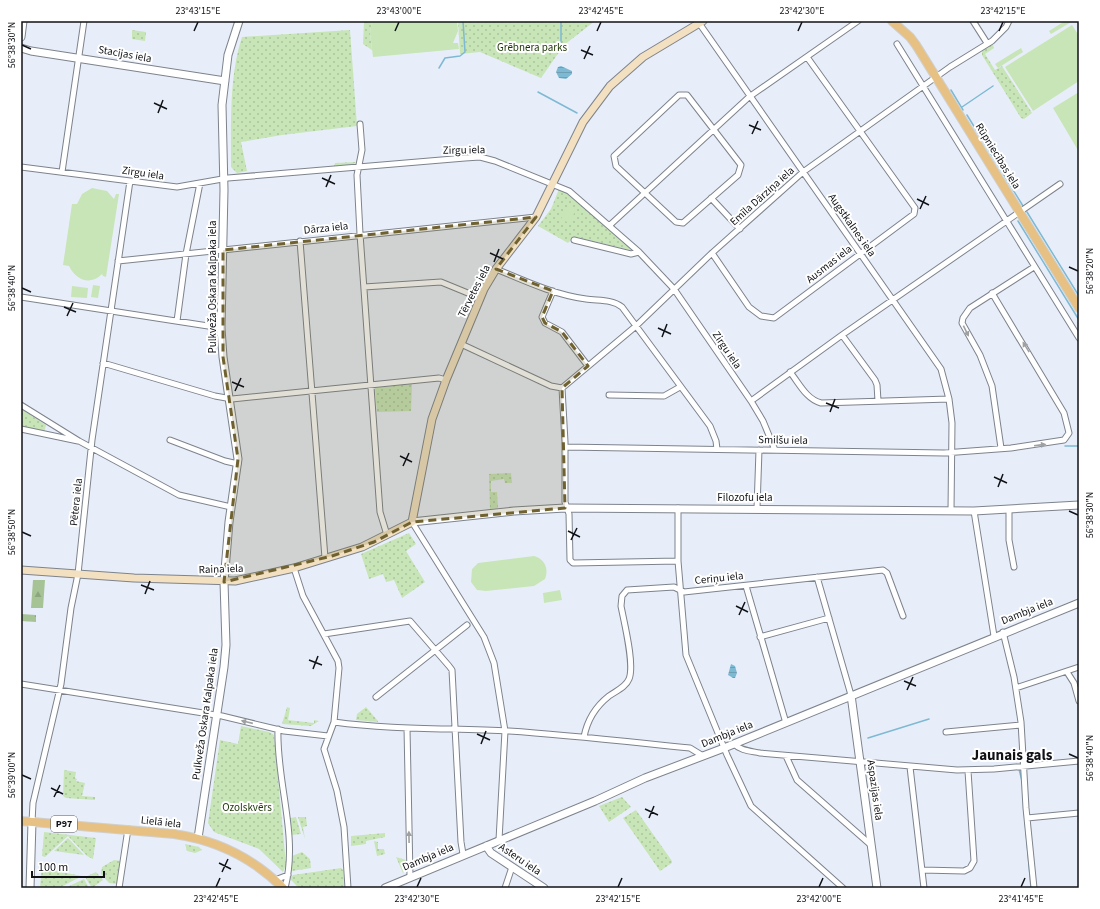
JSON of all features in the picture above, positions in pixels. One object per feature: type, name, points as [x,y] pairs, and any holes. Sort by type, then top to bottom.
[{"type":"main road","name":"Rūpniecības iela","points":[[892,21],[910,37],[1079,308]]},
{"type":"main road","name":"Tērvetes iela","points":[[412,522],[432,419],[446,380],[480,298],[496,269],[536,217],[583,122],[618,78],[643,57],[701,22]]},
{"type":"main road","name":"Raiņa iela","points":[[21,570],[224,582],[294,568],[362,547],[412,522]]},
{"type":"main road","name":"Lielā iela","points":[[21,821],[174,834],[198,838],[239,854],[261,868],[284,888]]},
{"type":"street","points":[[21,37],[23,21]]},
{"type":"street","points":[[62,172],[84,21]]},
{"type":"street","name":"Pulkveža Oskara Kalpaka iela","points":[[198,838],[226,650],[224,582],[231,506],[238,464],[228,399],[221,328],[224,179],[222,105],[228,55],[239,21]]},
{"type":"street","points":[[610,225],[644,192],[749,97],[858,21]]},
{"type":"street","points":[[973,21],[987,43]]},
{"type":"street","name":"Emīla Dārziņa iela","points":[[564,386],[636,326],[712,253],[803,172],[936,77],[992,41],[1002,32],[1009,21]]},
{"type":"street","name":"Augstkalnes iela","points":[[701,22],[749,97],[894,300],[941,369],[949,399],[952,423],[951,510]]},
{"type":"street","points":[[897,44],[1008,221],[1034,267],[1079,338]]},
{"type":"street","name":"Stacijas iela","points":[[21,48],[32,51],[225,81]]},
{"type":"street","name":"Ausmas iela","points":[[712,253],[749,307],[761,316],[774,318],[912,216],[916,211],[916,208],[807,57]]},
{"type":"street","points":[[679,95],[687,95],[740,165],[738,175],[683,223],[676,222],[644,192],[616,166],[614,156],[679,95]]},
{"type":"street","points":[[360,124],[362,150],[358,167],[360,234],[380,512],[387,535]]},
{"type":"street","name":"Zirgu iela","points":[[21,167],[170,187],[224,179],[358,167],[480,157],[495,160],[569,191],[610,225],[639,252],[674,289],[751,400],[763,421],[775,450]]},
{"type":"street","name":"Pētera iela","points":[[32,822],[32,802],[59,690],[71,608],[78,574],[91,448],[110,310],[130,182]]},
{"type":"street","points":[[177,321],[186,254],[200,183]]},
{"type":"street","points":[[751,400],[1060,184]]},
{"type":"street","points":[[712,198],[740,229]]},
{"type":"street","name":"Dārza iela","points":[[118,261],[360,234],[536,217]]},
{"type":"street","points":[[574,240],[581,243],[631,254],[639,252]]},
{"type":"street","points":[[300,241],[325,558]]},
{"type":"street","points":[[1001,448],[992,386],[980,356],[962,322],[965,314],[970,308],[1034,267]]},
{"type":"street","points":[[496,269],[553,291],[585,299],[617,303],[636,326],[710,426],[716,441],[716,449]]},
{"type":"street","points":[[364,287],[441,282],[480,298]]},
{"type":"street","points":[[553,291],[542,317],[545,323],[562,332],[588,366]]},
{"type":"street","name":"Smilšu iela","points":[[565,447],[952,452],[1061,442],[1066,438],[1068,429],[1062,408],[992,293]]},
{"type":"street","points":[[21,297],[221,328]]},
{"type":"street","points":[[842,335],[875,380],[877,384],[878,401]]},
{"type":"street","points":[[461,344],[551,386],[564,386],[565,508],[569,514],[568,554],[573,563],[678,561]]},
{"type":"street","points":[[103,363],[228,399],[312,392],[439,378],[446,380]]},
{"type":"street","points":[[790,372],[814,401],[821,403],[949,399]]},
{"type":"street","points":[[609,395],[664,396],[680,387]]},
{"type":"street","points":[[21,405],[91,448],[179,495],[231,506]]},
{"type":"street","points":[[21,429],[79,441]]},
{"type":"street","points":[[170,440],[218,459],[238,464]]},
{"type":"street","points":[[758,508],[759,450]]},
{"type":"street","name":"Filozofu iela","points":[[412,522],[514,511],[565,508],[974,510],[1079,505]]},
{"type":"street","points":[[678,508],[678,561],[686,655],[724,748],[751,806],[843,888]]},
{"type":"street","points":[[1009,509],[1009,540],[1014,567]]},
{"type":"street","points":[[974,510],[994,636]]},
{"type":"street","points":[[412,522],[487,643],[494,663],[505,731],[499,840]]},
{"type":"street","points":[[294,568],[303,596],[338,661],[340,668],[334,722],[324,749],[337,791],[344,827],[348,888]]},
{"type":"street","name":"Ceriņu iela","points":[[584,737],[587,722],[600,705],[622,688],[629,679],[632,666],[621,606],[622,596],[627,590],[674,587],[684,592],[883,570],[887,573],[903,616]]},
{"type":"street","points":[[817,577],[851,695]]},
{"type":"street","points":[[746,586],[786,723]]},
{"type":"street","name":"Dambja iela","points":[[385,888],[463,854],[595,801],[645,778],[786,723],[1079,602]]},
{"type":"street","points":[[760,637],[829,618]]},
{"type":"street","points":[[324,634],[410,621],[452,670],[454,730],[463,854]]},
{"type":"street","points":[[376,697],[467,626]]},
{"type":"street","points":[[1004,632],[1016,688],[1021,725],[1027,818],[1034,888]]},
{"type":"street","points":[[1016,688],[1079,667]]},
{"type":"street","points":[[1067,672],[1074,683],[1079,701]]},
{"type":"street","points":[[21,684],[217,716],[278,729],[328,736]]},
{"type":"street","name":"Aspazijas iela","points":[[851,695],[877,888]]},
{"type":"street","points":[[334,722],[407,728],[505,731],[584,737],[690,748],[703,756]]},
{"type":"street","points":[[946,732],[1021,725]]},
{"type":"street","points":[[407,728],[410,876]]},
{"type":"street","points":[[278,729],[277,749],[288,824],[288,875],[284,888]]},
{"type":"street","points":[[734,744],[738,748],[746,751],[786,756],[968,771],[1079,761]]},
{"type":"street","points":[[786,756],[797,780],[872,845]]},
{"type":"street","points":[[910,766],[924,888]]},
{"type":"street","points":[[922,870],[964,872],[970,868],[974,861],[968,771]]},
{"type":"street","points":[[1027,818],[1079,813]]},
{"type":"street","points":[[30,888],[32,822]]},
{"type":"street","points":[[119,888],[128,830]]},
{"type":"street","name":"Asteru iela","points":[[486,846],[491,853],[544,888]]},
{"type":"street","points":[[505,888],[512,867]]},
{"type":"street","points":[[275,880],[288,875]]},
{"type":"highlighted area","points":[[536,217],[496,269],[553,291],[542,317],[545,323],[562,332],[588,366],[562,388],[565,508],[412,522],[374,542],[332,556],[224,582],[238,459],[223,357],[223,250]]},
{"type":"green space","points":[[364,21],[372,21],[370,33],[372,50],[363,44]]},
{"type":"green space","points":[[372,21],[457,21],[458,31],[453,43],[458,43],[459,49],[373,57],[370,33]]},
{"type":"green space","name":"Grēbnera parks","points":[[458,21],[595,21],[564,45],[541,78],[480,52],[460,54]]},
{"type":"green space","points":[[1065,21],[1073,21],[1051,34],[1049,31]]},
{"type":"green space","points":[[1072,25],[1079,36],[1079,81],[1033,111],[1005,67]]},
{"type":"green space","points":[[132,30],[146,32],[145,41],[132,39]]},
{"type":"green space","points":[[350,30],[357,126],[282,135],[241,142],[247,171],[237,173],[231,167],[232,101],[235,68],[242,37]]},
{"type":"green space","points":[[990,45],[993,45],[994,48],[985,54],[995,70],[1002,66],[1032,113],[1024,119],[1021,118],[982,55],[982,50]]},
{"type":"green space","points":[[1021,48],[1023,52],[998,68],[995,64]]},
{"type":"green space","points":[[1079,92],[1079,152],[1053,108]]},
{"type":"green space","points":[[358,155],[360,155],[356,163],[353,165],[334,166],[335,163],[356,162]]},
{"type":"green space","points":[[92,188],[107,191],[114,199],[116,194],[119,194],[106,277],[102,274],[93,280],[84,280],[75,275],[69,266],[63,265],[72,204],[77,204],[82,194]]},
{"type":"green space","points":[[559,189],[570,194],[635,250],[576,237],[573,237],[568,243],[538,226],[551,209]]},
{"type":"green space","points":[[568,206],[576,210],[569,223],[561,219]]},
{"type":"green space","points":[[93,285],[100,286],[98,298],[91,297]]},
{"type":"green space","points":[[72,286],[88,288],[87,298],[71,297]]},
{"type":"green space","points":[[412,384],[411,411],[377,412],[375,388]]},
{"type":"green space","points":[[21,409],[46,425],[44,433],[21,428]]},
{"type":"green space","points":[[511,473],[512,483],[505,483],[504,479],[491,481],[491,492],[497,492],[498,508],[490,509],[489,474]]},
{"type":"green space","points":[[409,533],[416,544],[406,551],[425,582],[402,598],[394,580],[386,582],[383,574],[369,579],[361,554]]},
{"type":"green space","points":[[534,556],[541,559],[547,572],[545,579],[534,586],[486,591],[477,590],[471,582],[472,569],[478,563]]},
{"type":"green space","points":[[33,580],[45,580],[43,608],[31,608]]},
{"type":"green space","points":[[560,590],[562,600],[544,603],[543,593]]},
{"type":"green space","points":[[21,614],[36,615],[36,622],[21,621]]},
{"type":"green space","points":[[287,707],[290,708],[288,720],[314,723],[314,720],[319,721],[311,726],[282,724]]},
{"type":"green space","points":[[366,707],[378,722],[356,720],[357,714]]},
{"type":"green space","name":"Ozolskvērs","points":[[241,726],[269,732],[274,735],[286,865],[283,872],[259,849],[214,832],[208,823],[220,740],[238,744]]},
{"type":"green space","points":[[64,770],[76,772],[76,781],[85,783],[82,796],[95,797],[95,800],[66,798],[63,796]]},
{"type":"green space","points":[[622,797],[631,807],[609,822],[599,806]]},
{"type":"green space","points":[[636,810],[672,861],[672,863],[660,871],[623,818]]},
{"type":"green space","points":[[296,817],[301,834],[291,835],[290,818]]},
{"type":"green space","points":[[298,817],[306,817],[307,826],[303,827],[305,839]]},
{"type":"green space","points":[[44,832],[96,838],[93,859],[87,856],[68,836],[45,857],[42,856]]},
{"type":"green space","points":[[385,833],[385,837],[366,841],[366,844],[351,846],[351,836]]},
{"type":"green space","points":[[68,838],[84,855],[54,851]]},
{"type":"green space","points":[[374,841],[378,842],[378,849],[384,849],[385,854],[377,856]]},
{"type":"green space","points":[[185,844],[199,847],[202,850],[195,853],[187,851]]},
{"type":"green space","points":[[302,852],[310,859],[311,868],[292,871],[292,856]]},
{"type":"green space","points":[[396,857],[406,860],[405,871],[403,873]]},
{"type":"green space","points":[[114,860],[121,861],[117,884],[109,883],[101,874],[102,867]]},
{"type":"green space","points":[[42,864],[50,870],[82,876],[59,888],[40,888]]},
{"type":"green space","points":[[341,868],[343,870],[344,886],[341,888],[299,888],[290,879],[293,875]]},
{"type":"green space","points":[[96,872],[103,880],[92,888],[85,877]]},
{"type":"green space","points":[[84,879],[89,888],[65,888]]},
{"type":"water","points":[[561,66],[572,71],[572,74],[566,79],[559,78],[556,72],[558,67]]},
{"type":"water","points":[[731,664],[735,666],[737,673],[735,678],[728,675]]},
{"type":"waterway","points":[[439,68],[445,58],[460,56],[465,52],[463,21]]},
{"type":"waterway","points":[[561,21],[561,44]]},
{"type":"waterway","points":[[962,107],[993,86]]},
{"type":"waterway","points":[[951,90],[963,110]]},
{"type":"waterway","points":[[538,92],[577,113]]},
{"type":"waterway","points":[[967,115],[1023,206]]},
{"type":"waterway","points":[[1027,212],[1079,296]]},
{"type":"waterway","points":[[1018,221],[1079,320]]},
{"type":"waterway","points":[[1065,446],[1079,446]]},
{"type":"waterway","points":[[868,738],[929,719]]},
{"type":"waterway","points":[[1019,769],[1022,781]]},
{"type":"waterway","points":[[1024,808],[1031,888]]},
{"type":"district","name":"Jaunais gals","points":[[1012,755]]}]
